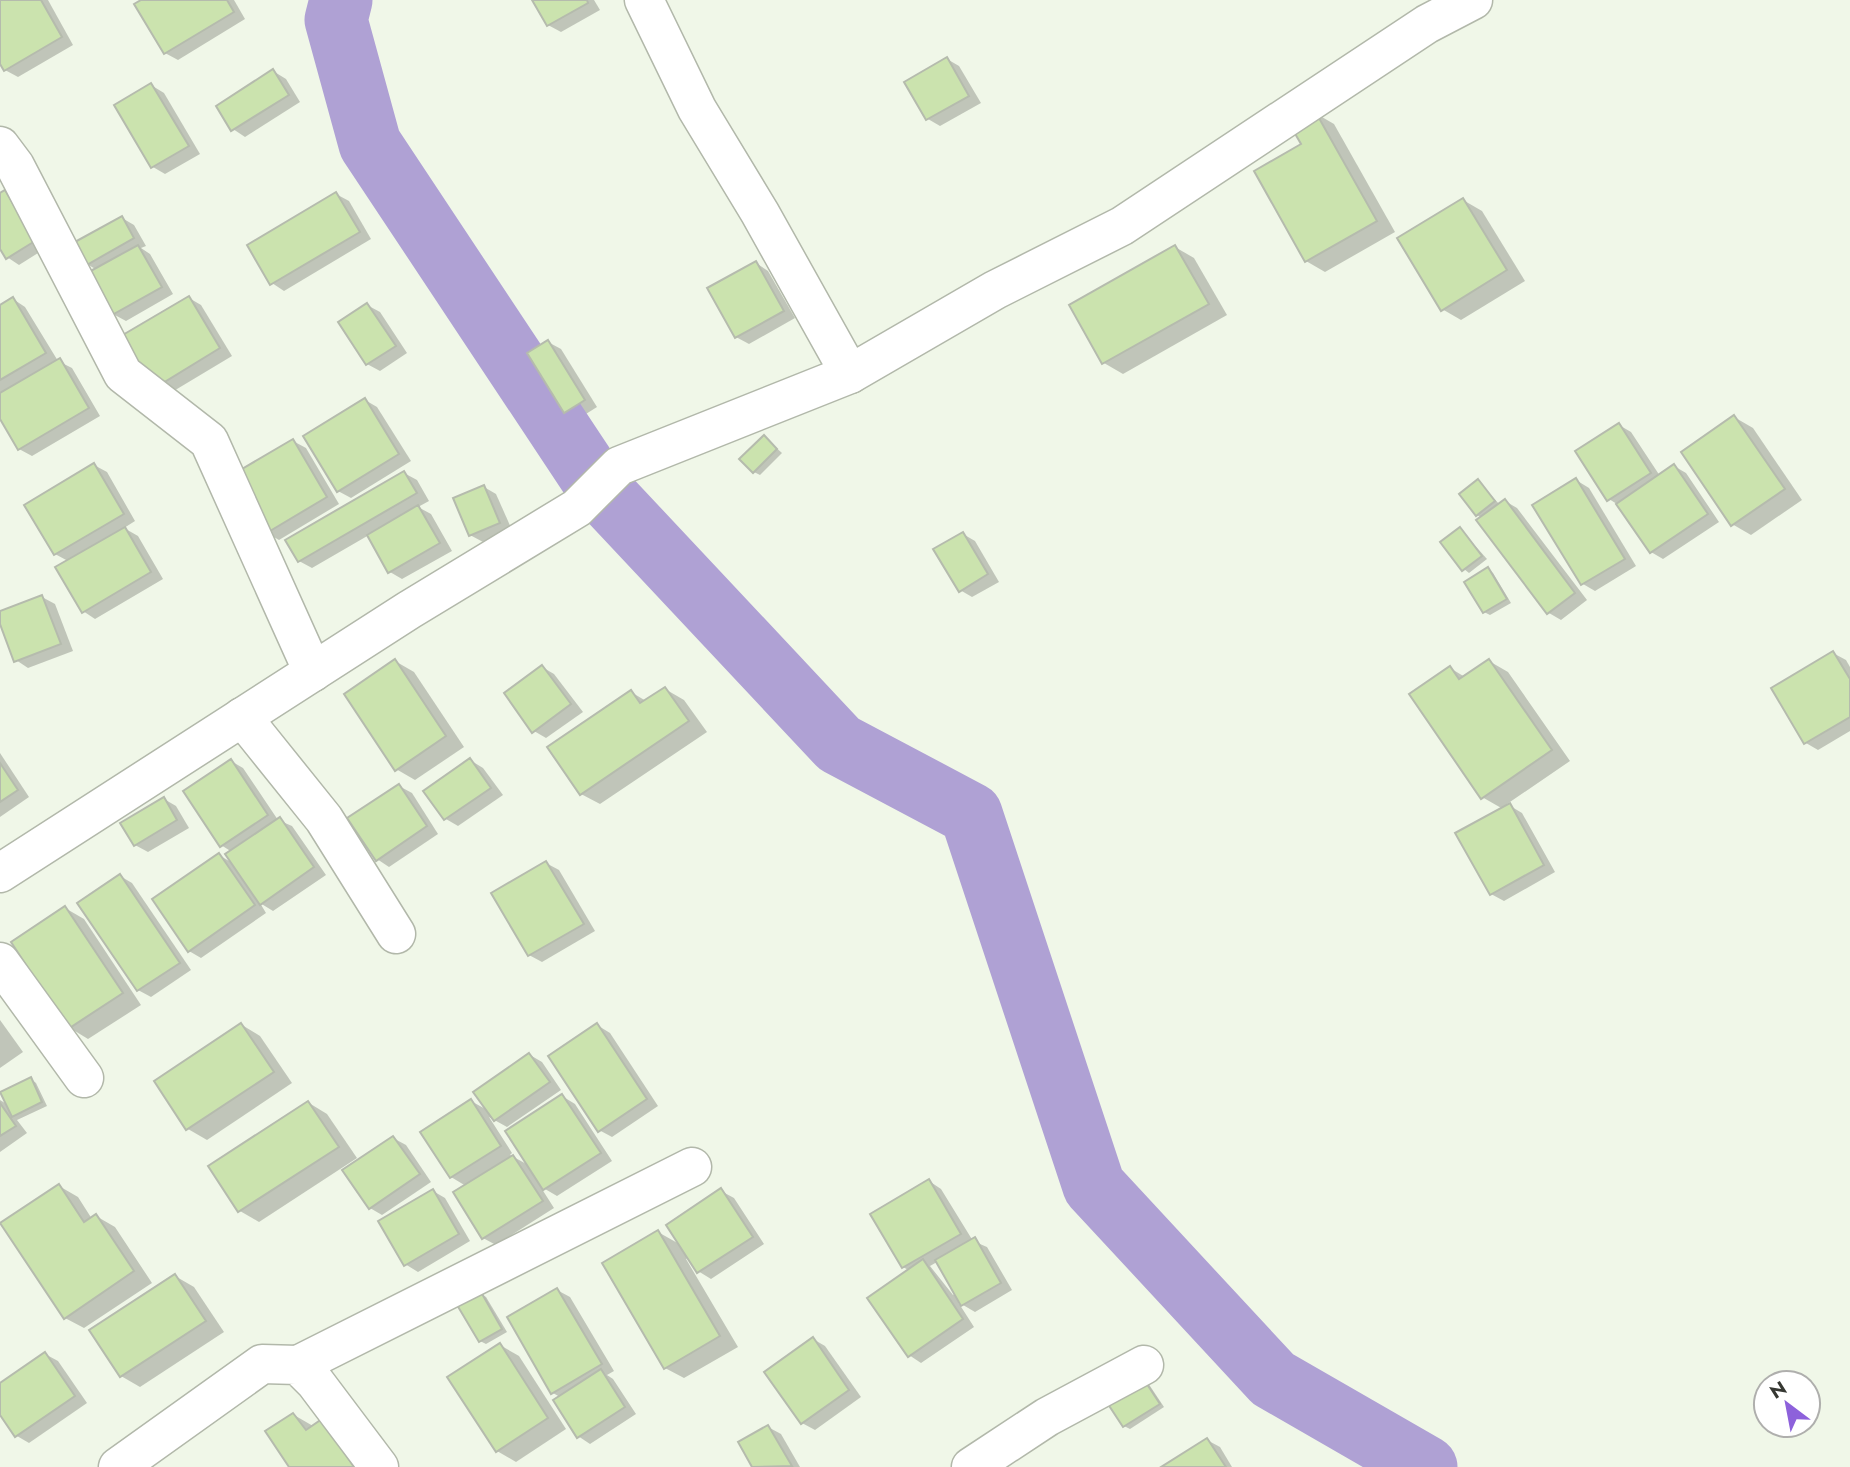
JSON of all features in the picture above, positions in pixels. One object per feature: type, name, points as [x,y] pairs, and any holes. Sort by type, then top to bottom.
[{"type":"street","points":[[644,0],[697,108],[760,213],[850,374]]},
{"type":"street","points":[[0,873],[313,672],[577,508],[619,467],[850,374],[995,290],[1122,226],[1422,12],[1473,0]]},
{"type":"street","points":[[0,146],[15,166],[124,374],[209,441],[313,672]]},
{"type":"street","points":[[242,717],[324,819],[396,933]]},
{"type":"street","points":[[0,962],[84,1078]]},
{"type":"street","points":[[118,1467],[262,1364],[298,1366],[692,1167]]},
{"type":"street","points":[[971,1467],[1047,1417],[1144,1365]]},
{"type":"street","points":[[298,1366],[315,1382],[379,1467]]},
{"type":"building","points":[[0,0],[41,0],[62,37],[4,71],[0,64]]},
{"type":"building","points":[[141,0],[227,0],[234,12],[164,54],[134,4]]},
{"type":"building","points":[[532,0],[587,0],[588,3],[547,26]]},
{"type":"building","points":[[947,57],[969,96],[926,120],[904,82]]},
{"type":"building","points":[[273,69],[289,95],[231,131],[216,106]]},
{"type":"building","points":[[151,83],[189,146],[151,168],[114,105]]},
{"type":"building","points":[[1315,111],[1377,221],[1305,262],[1254,171],[1301,144],[1290,125]]},
{"type":"building","points":[[5,190],[35,241],[6,259],[0,249],[0,193]]},
{"type":"building","points":[[336,192],[360,232],[270,285],[247,245]]},
{"type":"building","points":[[1463,198],[1507,270],[1441,311],[1397,238]]},
{"type":"building","points":[[122,216],[134,238],[85,266],[73,243]]},
{"type":"building","points":[[138,245],[162,287],[112,315],[87,273]]},
{"type":"building","points":[[1175,245],[1209,304],[1102,364],[1069,305]]},
{"type":"building","points":[[756,261],[784,311],[735,338],[707,288]]},
{"type":"building","points":[[189,296],[220,348],[153,389],[121,336]]},
{"type":"building","points":[[13,297],[46,353],[0,380],[0,305]]},
{"type":"building","points":[[367,303],[396,346],[366,365],[338,322]]},
{"type":"building","points":[[548,340],[585,400],[564,413],[527,353]]},
{"type":"building","points":[[60,358],[89,408],[18,450],[0,419],[0,393]]},
{"type":"building","points":[[365,398],[399,454],[337,492],[303,436]]},
{"type":"building","points":[[1734,415],[1785,489],[1731,526],[1681,452]]},
{"type":"building","points":[[1619,423],[1651,473],[1607,501],[1575,451]]},
{"type":"building","points":[[764,435],[777,449],[753,473],[739,459]]},
{"type":"building","points":[[293,439],[327,497],[265,534],[230,476]]},
{"type":"building","points":[[94,463],[124,514],[54,555],[24,505]]},
{"type":"building","points":[[1674,464],[1708,514],[1650,553],[1616,504]]},
{"type":"building","points":[[404,471],[417,493],[298,562],[285,540]]},
{"type":"building","points":[[1576,478],[1625,559],[1581,585],[1532,505]]},
{"type":"building","points":[[1478,479],[1495,501],[1476,516],[1459,494]]},
{"type":"building","points":[[484,485],[500,523],[469,536],[453,498]]},
{"type":"building","points":[[1505,499],[1575,593],[1547,614],[1476,520]]},
{"type":"building","points":[[418,505],[440,543],[388,573],[367,535]]},
{"type":"building","points":[[125,527],[151,572],[82,613],[55,567]]},
{"type":"building","points":[[1460,527],[1482,556],[1462,571],[1440,542]]},
{"type":"building","points":[[963,532],[988,574],[959,592],[933,549]]},
{"type":"building","points":[[1488,567],[1507,599],[1483,613],[1464,582]]},
{"type":"building","points":[[42,595],[61,644],[14,662],[0,624],[0,611]]},
{"type":"building","points":[[1833,651],[1850,679],[1850,717],[1804,744],[1771,688]]},
{"type":"building","points":[[395,659],[446,736],[395,771],[344,694]]},
{"type":"building","points":[[1489,659],[1552,750],[1481,799],[1409,694],[1450,666],[1459,679]]},
{"type":"building","points":[[542,665],[571,704],[532,733],[504,693]]},
{"type":"building","points":[[665,687],[689,721],[580,795],[547,747],[631,690],[640,703]]},
{"type":"building","points":[[470,758],[491,788],[444,820],[423,791]]},
{"type":"building","points":[[231,759],[268,815],[220,847],[183,791]]},
{"type":"building","points":[[0,763],[18,790],[0,802]]},
{"type":"building","points":[[399,784],[427,826],[376,861],[347,818]]},
{"type":"building","points":[[164,797],[177,820],[134,846],[120,823]]},
{"type":"building","points":[[1510,803],[1544,865],[1490,895],[1455,833]]},
{"type":"building","points":[[280,817],[314,867],[260,905],[225,854]]},
{"type":"building","points":[[219,853],[255,905],[188,952],[152,899]]},
{"type":"building","points":[[546,861],[584,924],[528,956],[491,893]]},
{"type":"building","points":[[120,874],[180,963],[137,991],[77,903]]},
{"type":"building","points":[[65,906],[123,993],[68,1029],[11,942]]},
{"type":"building","points":[[241,1023],[274,1072],[186,1130],[154,1081]]},
{"type":"building","points":[[597,1023],[647,1099],[598,1132],[548,1056]]},
{"type":"building","points":[[529,1053],[550,1082],[494,1121],[473,1092]]},
{"type":"building","points":[[31,1077],[42,1102],[12,1117],[0,1092]]},
{"type":"building","points":[[562,1094],[601,1153],[543,1190],[505,1131]]},
{"type":"building","points":[[471,1099],[501,1146],[450,1178],[420,1132]]},
{"type":"building","points":[[308,1101],[339,1147],[238,1212],[208,1166]]},
{"type":"building","points":[[0,1103],[16,1126],[0,1136]]},
{"type":"building","points":[[393,1136],[420,1174],[369,1209],[342,1170]]},
{"type":"building","points":[[513,1155],[543,1201],[482,1239],[453,1192]]},
{"type":"building","points":[[929,1179],[961,1234],[902,1268],[870,1214]]},
{"type":"building","points":[[59,1184],[84,1222],[96,1214],[134,1271],[64,1319],[0,1223]]},
{"type":"building","points":[[721,1188],[753,1237],[697,1273],[666,1225]]},
{"type":"building","points":[[433,1189],[459,1234],[404,1266],[378,1221]]},
{"type":"building","points":[[658,1230],[720,1336],[664,1369],[602,1263]]},
{"type":"building","points":[[975,1237],[1001,1283],[961,1306],[935,1260]]},
{"type":"building","points":[[923,1259],[963,1319],[908,1357],[867,1298]]},
{"type":"building","points":[[175,1274],[206,1321],[120,1377],[89,1330]]},
{"type":"building","points":[[557,1288],[602,1364],[551,1394],[507,1317]]},
{"type":"building","points":[[481,1292],[502,1329],[479,1342],[457,1305]]},
{"type":"building","points":[[813,1337],[849,1390],[801,1424],[764,1372]]},
{"type":"building","points":[[500,1343],[548,1418],[496,1452],[447,1377]]},
{"type":"building","points":[[45,1352],[75,1396],[15,1437],[0,1415],[0,1383]]},
{"type":"building","points":[[601,1369],[625,1407],[577,1438],[553,1400]]},
{"type":"building","points":[[1143,1378],[1160,1404],[1123,1427],[1106,1401]]},
{"type":"building","points":[[293,1413],[306,1430],[322,1419],[354,1467],[289,1467],[265,1431]]},
{"type":"building","points":[[768,1425],[792,1466],[752,1467],[738,1442]]},
{"type":"building","points":[[1207,1438],[1226,1467],[1161,1467]]},
{"type":"waterway","points":[[341,0],[336,20],[370,144],[597,486],[839,744],[971,814],[1094,1186],[1273,1379],[1426,1467]]}]
